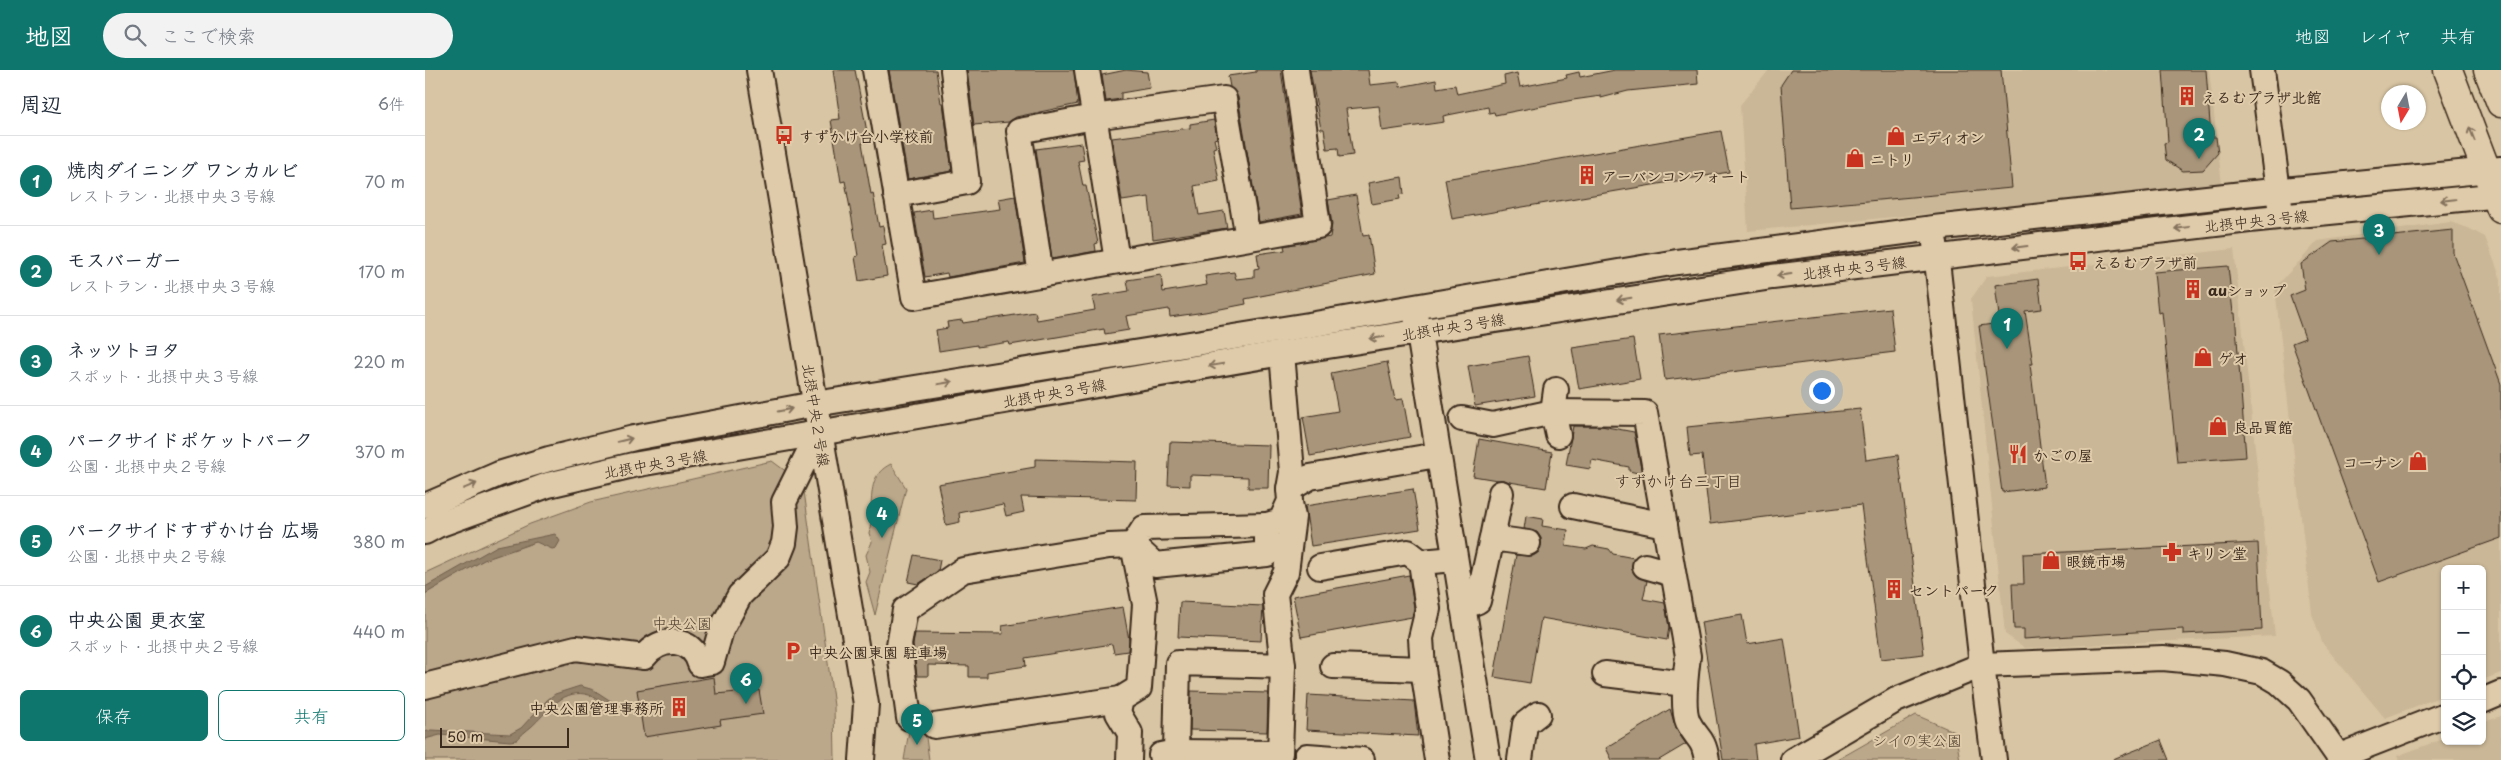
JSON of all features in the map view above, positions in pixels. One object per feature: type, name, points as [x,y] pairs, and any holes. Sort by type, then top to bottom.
[{"type":"main road","points":[[2448,70],[2497,188]]},
{"type":"main road","points":[[2488,70],[2501,103]]},
{"type":"street","name":"北摂中央２号線","points":[[759,70],[866,704],[862,760]]},
{"type":"street","points":[[875,70],[914,297],[1318,226],[1296,70]]},
{"type":"street","points":[[896,195],[967,182],[953,70]]},
{"type":"street","points":[[1087,70],[1117,261]]},
{"type":"street","points":[[2262,70],[2282,217]]},
{"type":"street","points":[[1041,274],[1019,131],[1094,117],[1224,99],[1248,238]]},
{"type":"street","name":"北摂中央３号線","points":[[425,506],[499,474],[549,458],[634,438],[815,404],[1414,307],[1933,220],[2278,190],[2497,188]]},
{"type":"street","name":"北摂中央３号線","points":[[425,532],[438,525],[548,485],[633,465],[1418,331],[1771,277],[2282,217],[2497,188]]},
{"type":"street","points":[[1933,220],[1994,760]]},
{"type":"street","points":[[1414,307],[1488,760]]},
{"type":"street","points":[[934,726],[1121,699],[1139,688],[1145,604],[1133,545],[1143,528],[1267,525],[1281,521],[1289,495],[1292,472],[1285,416],[1282,354]]},
{"type":"street","points":[[1555,401],[1558,435]]},
{"type":"street","points":[[1461,419],[1493,425],[1555,401],[1645,414],[1688,656],[1685,684],[1688,722],[1704,744],[1707,760]]},
{"type":"street","points":[[425,686],[576,648],[644,657],[651,648],[662,642],[675,642],[689,646],[697,656],[699,664],[712,662],[721,630],[740,596],[778,558],[784,543],[786,527],[784,502],[819,432]]},
{"type":"street","points":[[1289,495],[1310,477],[1437,455]]},
{"type":"street","points":[[1463,607],[1478,601],[1501,493]]},
{"type":"street","points":[[1283,666],[1178,663],[1169,756],[1280,753],[1283,666],[1275,594],[1286,572],[1293,517],[1289,495]]},
{"type":"street","points":[[1573,506],[1665,525]]},
{"type":"street","points":[[909,718],[899,645],[905,610],[963,570],[1109,546],[1133,545],[1155,565],[1267,554],[1267,525]]},
{"type":"street","points":[[1492,538],[1529,543]]},
{"type":"street","points":[[1321,567],[1408,552],[1421,562],[1455,559]]},
{"type":"street","points":[[1421,562],[1428,610],[1421,638],[1423,669],[1437,760]]},
{"type":"street","points":[[1645,566],[1673,574]]},
{"type":"street","points":[[1793,760],[1896,700],[1982,665],[2163,658],[2225,664],[2262,672],[2279,682],[2299,700],[2340,758],[2441,717]]},
{"type":"street","points":[[1333,666],[1423,669]]},
{"type":"street","points":[[1605,674],[1685,684]]},
{"type":"street","points":[[2484,700],[2501,693]]},
{"type":"street","points":[[1121,699],[1118,713],[1130,733],[1129,760]]},
{"type":"street","points":[[1520,760],[1525,724],[1538,714]]},
{"type":"street","points":[[1307,756],[1362,760]]},
{"type":"shaded area","points":[[1769,70],[2209,70],[2222,185],[2180,188],[2182,200],[2151,192],[1748,231],[1740,105]]},
{"type":"shaded area","points":[[2450,222],[2468,228],[2485,237],[2501,279],[2501,673],[2486,679],[2486,565],[2441,565],[2441,697],[2385,718],[2323,644],[2312,614],[2275,288],[2318,241]]},
{"type":"shaded area","points":[[2234,249],[2275,636],[2025,648],[2005,634],[1971,299],[1987,276]]},
{"type":"shaded area","points":[[555,534],[560,541],[556,548],[552,549],[536,542],[484,560],[425,594],[425,587],[497,546]]},
{"type":"shaded area","points":[[580,686],[594,690],[617,705],[616,716],[594,697],[576,694],[561,699],[517,740],[440,735],[425,739],[425,732],[431,730],[510,734],[521,728],[555,694]]},
{"type":"shaded area","points":[[2501,716],[2501,760],[2399,760],[2397,756],[2441,740],[2441,745],[2486,745],[2486,722]]},
{"type":"green space","name":"中央公園","points":[[772,461],[803,484],[834,706],[835,760],[425,760],[425,573],[530,524],[591,502]]},
{"type":"green space","points":[[891,464],[906,488],[875,615],[866,582],[870,572],[866,555],[872,542],[869,533],[874,508],[871,508],[872,494],[874,482],[880,472]]},
{"type":"green space","name":"シイの実公園","points":[[1916,715],[1955,732],[1960,760],[1837,760]]},
{"type":"green space","points":[[908,723],[918,723],[925,730],[929,760],[904,760],[909,731]]},
{"type":"building","points":[[833,70],[855,70],[869,142],[862,143],[879,227],[883,226],[886,244],[882,245],[887,276],[859,281],[855,257],[858,256],[852,219],[845,181],[841,182],[831,120],[840,119]]},
{"type":"building","points":[[889,70],[936,70],[941,103],[943,103],[952,171],[908,179]]},
{"type":"building","points":[[967,70],[1074,70],[1078,104],[1016,117],[1009,122],[974,125]]},
{"type":"building","points":[[1126,70],[1147,72],[1150,88],[1121,93],[1121,99],[1106,101],[1102,75]]},
{"type":"building","points":[[1256,70],[1281,70],[1302,214],[1259,222],[1238,97],[1230,87],[1228,76],[1256,72]]},
{"type":"building","points":[[1310,70],[1368,70],[1370,85],[1399,82],[1400,87],[1436,80],[1437,88],[1455,85],[1457,94],[1505,84],[1504,76],[1517,73],[1520,87],[1567,78],[1566,75],[1579,72],[1580,77],[1615,70],[1697,70],[1698,84],[1628,91],[1601,98],[1601,96],[1573,100],[1495,115],[1494,112],[1489,113],[1488,107],[1443,116],[1444,122],[1382,131],[1379,106],[1346,109],[1353,155],[1339,157],[1338,148],[1327,149],[1324,129],[1321,129]]},
{"type":"building","name":"エディオン","points":[[1791,70],[2001,70],[2012,188],[1790,208],[1781,85]]},
{"type":"building","points":[[2163,70],[2206,70],[2211,137],[2216,137],[2218,153],[2203,170],[2183,171],[2166,160],[2164,143],[2168,142]]},
{"type":"building","points":[[1214,120],[1217,138],[1214,139],[1216,147],[1213,148],[1219,181],[1194,186],[1199,215],[1224,211],[1227,228],[1153,239],[1149,197],[1122,201],[1112,138],[1190,128],[1190,124]]},
{"type":"building","name":"アーバンコンフォート","points":[[1721,131],[1729,172],[1452,219],[1445,179]]},
{"type":"building","points":[[1081,143],[1084,160],[1078,161],[1083,186],[1086,186],[1098,243],[1095,244],[1096,251],[1052,259],[1036,149]]},
{"type":"building","points":[[1402,177],[1404,194],[1399,195],[1400,199],[1372,204],[1368,183]]},
{"type":"building","points":[[1356,195],[1363,236],[1369,235],[1375,274],[1245,299],[1246,304],[1205,312],[1170,317],[1169,309],[1126,316],[1129,330],[1105,334],[1104,329],[1010,345],[1009,342],[939,351],[936,330],[948,328],[947,322],[962,320],[963,323],[1035,312],[1037,320],[1095,310],[1092,297],[1129,291],[1127,280],[1161,275],[1163,292],[1207,285],[1205,276],[1234,272],[1236,279],[1254,277],[1254,269],[1259,268],[1257,254],[1285,250],[1284,246],[1330,237],[1332,224],[1328,200]]},
{"type":"building","points":[[1015,196],[1025,263],[948,277],[947,273],[925,277],[914,213],[932,210],[933,218],[1000,209],[998,199]]},
{"type":"building","name":"コーナン","points":[[2453,230],[2453,253],[2501,384],[2501,538],[2379,582],[2292,343],[2305,338],[2290,296],[2305,290],[2301,264],[2332,242]]},
{"type":"building","points":[[2228,266],[2233,313],[2235,313],[2246,457],[2177,462],[2162,312],[2158,313],[2154,272]]},
{"type":"building","points":[[2038,279],[2042,309],[2025,311],[2033,364],[2030,364],[2045,487],[2002,492],[1979,326],[2000,323],[1995,285]]},
{"type":"building","points":[[1890,308],[1895,352],[1665,380],[1659,335]]},
{"type":"building","points":[[1633,339],[1640,379],[1579,389],[1572,348]]},
{"type":"building","points":[[1528,356],[1535,396],[1475,406],[1468,366]]},
{"type":"building","points":[[1387,362],[1395,400],[1403,399],[1410,437],[1310,456],[1303,417],[1338,411],[1331,373]]},
{"type":"building","name":"セントパーク","points":[[1860,409],[1866,460],[1898,455],[1924,654],[1881,659],[1861,505],[1710,524],[1702,455],[1690,456],[1687,427]]},
{"type":"building","points":[[1573,426],[1601,426],[1634,432],[1642,474],[1629,471],[1629,467],[1592,460],[1590,469],[1566,465]]},
{"type":"building","points":[[1479,439],[1552,452],[1546,488],[1473,476]]},
{"type":"building","points":[[1170,442],[1269,445],[1268,488],[1248,488],[1248,477],[1190,475],[1190,486],[1168,485]]},
{"type":"building","points":[[1035,459],[1137,462],[1136,500],[1021,497],[1024,512],[1006,516],[1003,504],[959,513],[960,522],[946,525],[938,484],[1035,467]]},
{"type":"building","points":[[1413,489],[1420,529],[1311,546],[1305,506]]},
{"type":"building","points":[[1526,516],[1543,519],[1542,526],[1568,530],[1566,546],[1586,549],[1593,546],[1609,549],[1613,554],[1634,558],[1632,569],[1635,575],[1647,581],[1643,599],[1665,603],[1669,627],[1667,640],[1541,618],[1530,683],[1494,677],[1516,555],[1533,556],[1539,552],[1541,545],[1541,538],[1537,532],[1524,529]]},
{"type":"building","points":[[2258,543],[2262,630],[2183,634],[2183,629],[2024,639],[2024,629],[2014,629],[2012,584],[2024,584],[2023,554]]},
{"type":"building","points":[[914,555],[940,560],[938,571],[918,584],[908,582]]},
{"type":"building","points":[[1409,575],[1414,608],[1412,617],[1301,637],[1293,596]]},
{"type":"building","points":[[1180,602],[1263,606],[1261,641],[1178,637]]},
{"type":"building","points":[[1123,607],[1129,640],[1128,651],[1114,653],[1112,644],[1025,658],[1026,666],[987,672],[987,677],[969,677],[969,666],[928,665],[928,676],[917,676],[913,645],[915,633],[1003,634],[1002,626]]},
{"type":"building","points":[[1742,615],[1747,644],[1784,638],[1799,736],[1754,744],[1756,760],[1723,760],[1701,622]]},
{"type":"building","name":"中央公園管理事務所","points":[[714,677],[716,694],[759,690],[763,714],[720,720],[721,725],[644,737],[637,690]]},
{"type":"building","points":[[1191,691],[1268,693],[1267,732],[1190,730]]},
{"type":"building","points":[[1308,695],[1414,701],[1418,736],[1306,730]]},
{"type":"building","points":[[1670,709],[1676,729],[1686,744],[1659,760],[1612,760],[1606,748]]},
{"type":"building","points":[[2161,740],[2169,760],[2113,760],[2113,759]]},
{"type":"place","name":"えるむプラザ北館","points":[[2187,96]]},
{"type":"place","name":"すずかけ台小学校前","points":[[784,135]]},
{"type":"place","name":"エディオン","points":[[1896,136]]},
{"type":"place","name":"ニトリ","points":[[1855,158]]},
{"type":"place","name":"モスバーガー","points":[[2199,159]]},
{"type":"place","name":"アーバンコンフォート","points":[[1587,175]]},
{"type":"place","name":"ネッツトヨタ","points":[[2379,255]]},
{"type":"place","name":"えるむプラザ前","points":[[2078,261]]},
{"type":"place","name":"auショップ","points":[[2193,289]]},
{"type":"place","name":"焼肉ダイニング ワンカルビ","points":[[2007,349]]},
{"type":"place","name":"ゲオ","points":[[2203,357]]},
{"type":"place","name":"良品買館","points":[[2218,426]]},
{"type":"place","name":"かごの屋","points":[[2018,454]]},
{"type":"place","name":"コーナン","points":[[2418,461]]},
{"type":"place","name":"パークサイドポケットパーク","points":[[882,538]]},
{"type":"place","name":"キリン堂","points":[[2172,552]]},
{"type":"place","name":"眼鏡市場","points":[[2051,560]]},
{"type":"place","name":"セントパーク","points":[[1894,589]]},
{"type":"place","name":"中央公園東園 駐車場","points":[[793,651]]},
{"type":"place","name":"中央公園 更衣室","points":[[746,704]]},
{"type":"place","name":"中央公園管理事務所","points":[[679,707]]},
{"type":"place","name":"パークサイドすずかけ台 広場","points":[[917,745]]},
{"type":"district","name":"すずかけ台三丁目","points":[[1678,480]]}]
